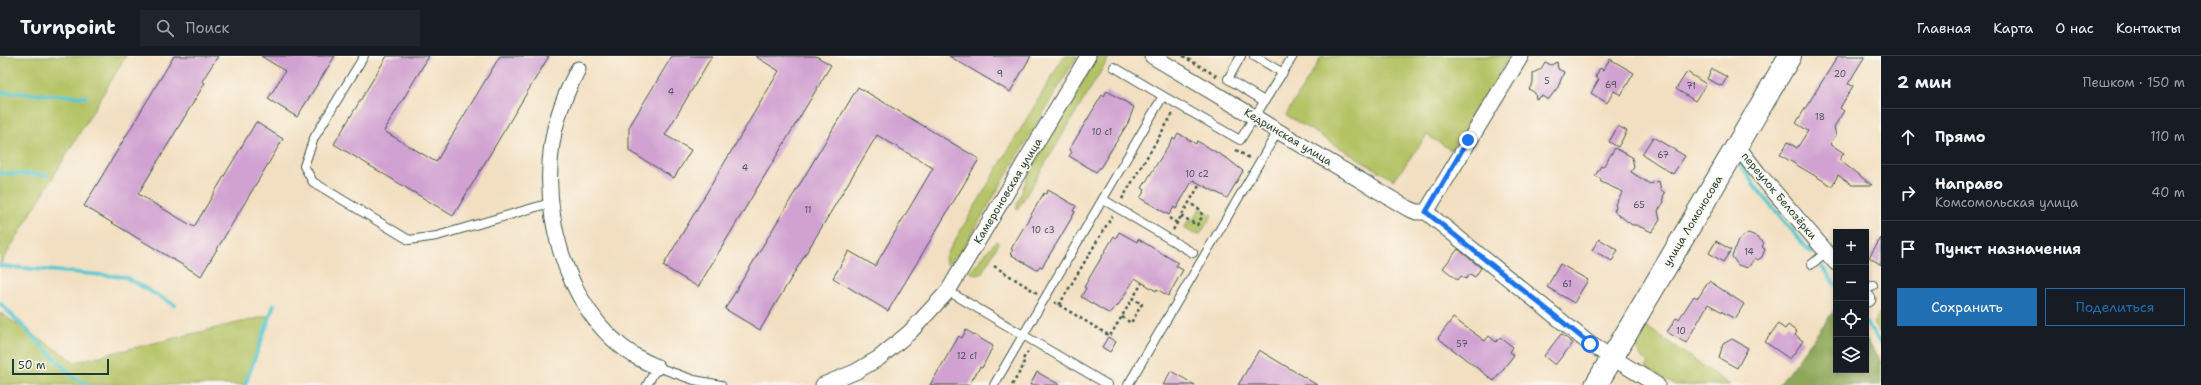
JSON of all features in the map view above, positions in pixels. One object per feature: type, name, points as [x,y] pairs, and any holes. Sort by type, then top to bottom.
[{"type":"street","name":"Камероновская улица","points":[[823,385],[855,372],[879,358],[910,332],[948,291],[1088,56]]},
{"type":"street","name":"Кедринская улица","points":[[1152,56],[1407,208],[1417,212],[1426,212]]},
{"type":"street","points":[[1521,56],[1426,212],[1590,344],[1658,385]]},
{"type":"street","name":"улица Ломоносова","points":[[1596,385],[1790,56]]},
{"type":"street","points":[[578,69],[557,118],[550,162],[551,214],[569,276],[589,310],[611,336],[635,356],[657,367]]},
{"type":"street","name":"переулок Белозёрки","points":[[1738,146],[1758,173],[1831,257]]},
{"type":"lane","points":[[364,56],[314,138],[304,166],[313,182],[409,240],[437,236],[550,203]]},
{"type":"lane","points":[[1241,56],[1228,79],[1264,101]]},
{"type":"lane","points":[[1254,56],[1283,73]]},
{"type":"lane","points":[[1114,67],[1240,140],[1293,56]]},
{"type":"lane","points":[[994,385],[1164,96]]},
{"type":"lane","points":[[1128,385],[1278,131]]},
{"type":"lane","points":[[1104,200],[1193,253]]},
{"type":"lane","points":[[1812,264],[1831,257]]},
{"type":"lane","points":[[948,291],[1108,385]]},
{"type":"lane","points":[[647,385],[657,367],[694,380],[721,385]]},
{"type":"path","points":[[1183,56],[1209,72]]},
{"type":"path","points":[[1059,305],[1172,115],[1176,114]]},
{"type":"path","points":[[1234,149],[1251,159]]},
{"type":"path","points":[[1168,238],[1200,184]]},
{"type":"path","points":[[1182,216],[1197,225],[1202,217],[1201,210],[1189,203]]},
{"type":"path","points":[[1169,218],[1177,223]]},
{"type":"path","points":[[994,266],[1110,336],[1142,283]]},
{"type":"path","points":[[1038,293],[1042,286]]},
{"type":"path","points":[[1122,317],[1130,323],[1142,304],[1133,299]]},
{"type":"path","points":[[1012,385],[1024,365],[1023,360]]},
{"type":"green space","points":[[0,56],[126,56],[0,265]]},
{"type":"green space","points":[[1064,56],[1077,56],[958,257],[955,255],[949,265],[946,263],[945,257]]},
{"type":"green space","points":[[1098,56],[1110,56],[1018,209],[1016,208],[1029,172]]},
{"type":"green space","points":[[1322,56],[1509,56],[1495,84],[1451,150],[1427,135],[1394,180],[1286,115]]},
{"type":"green space","points":[[1200,208],[1212,215],[1200,234],[1198,233],[1196,235],[1184,228],[1189,219],[1193,220]]},
{"type":"green space","points":[[996,241],[999,243],[981,274],[975,275],[970,272]]},
{"type":"green space","points":[[1833,312],[1833,373],[1869,373],[1869,344],[1881,362],[1881,385],[1779,385]]},
{"type":"green space","points":[[1881,312],[1881,334],[1873,323]]},
{"type":"green space","points":[[0,313],[75,362],[271,315],[246,385],[0,385]]},
{"type":"green space","points":[[1644,325],[1730,385],[1675,385],[1646,368],[1649,363],[1640,356],[1635,343]]},
{"type":"building","points":[[174,56],[218,56],[202,81],[205,83],[138,194],[194,227],[256,122],[283,139],[201,276],[84,206]]},
{"type":"building","points":[[261,56],[335,56],[297,117],[268,99],[285,71]]},
{"type":"building","points":[[387,56],[429,56],[384,131],[436,162],[500,56],[549,56],[453,216],[334,144]]},
{"type":"building","points":[[672,56],[712,56],[665,135],[691,150],[674,178],[629,151],[629,127]]},
{"type":"building","points":[[755,56],[816,56],[831,65],[698,287],[663,266],[779,71]]},
{"type":"building","points":[[949,56],[1031,56],[1010,92]]},
{"type":"building","points":[[1838,56],[1865,56],[1848,84],[1853,86],[1840,108],[1844,111],[1834,127],[1836,135],[1830,144],[1844,153],[1839,160],[1872,185],[1852,185],[1838,175],[1832,186],[1780,155],[1788,142],[1797,148],[1808,131],[1796,123]]},
{"type":"building","points":[[1610,59],[1634,73],[1621,95],[1614,91],[1607,103],[1591,93],[1599,79],[1595,77],[1600,68],[1603,70]]},
{"type":"building","points":[[1545,62],[1551,65],[1557,62],[1558,69],[1564,72],[1558,87],[1548,100],[1542,96],[1536,99],[1535,93],[1529,89],[1533,83],[1533,73],[1541,69]]},
{"type":"building","points":[[1712,69],[1727,77],[1722,86],[1707,79]]},
{"type":"building","points":[[1687,72],[1706,84],[1695,101],[1676,89]]},
{"type":"building","points":[[858,87],[979,159],[888,311],[833,278],[849,251],[875,266],[933,168],[877,135],[760,330],[725,309]]},
{"type":"building","points":[[1107,91],[1134,107],[1128,123],[1096,172],[1069,156],[1072,152],[1069,150],[1102,95],[1104,96]]},
{"type":"building","points":[[1618,126],[1627,131],[1618,147],[1609,142]]},
{"type":"building","points":[[1178,133],[1196,144],[1197,141],[1228,159],[1243,171],[1227,198],[1193,180],[1176,209],[1174,207],[1169,215],[1140,198],[1145,190],[1142,188],[1173,138],[1175,139]]},
{"type":"building","points":[[1653,137],[1685,156],[1673,174],[1642,154]]},
{"type":"building","points":[[1615,148],[1632,157],[1634,167],[1631,172],[1650,184],[1659,181],[1661,190],[1665,193],[1663,197],[1664,202],[1658,211],[1660,220],[1652,232],[1636,225],[1632,225],[1614,211],[1616,207],[1615,204],[1623,192],[1601,182],[1600,178],[1595,176],[1601,166],[1603,167]]},
{"type":"building","points":[[1048,190],[1076,206],[1073,211],[1075,212],[1061,236],[1042,267],[1040,266],[1037,270],[1010,254],[1013,250],[1011,249],[1032,213],[1044,193],[1046,194]]},
{"type":"building","points":[[1119,232],[1137,242],[1138,239],[1178,263],[1176,266],[1183,270],[1168,296],[1157,289],[1156,291],[1135,278],[1117,307],[1116,306],[1110,314],[1081,297],[1086,288],[1084,287],[1114,236],[1116,238]]},
{"type":"building","points":[[1748,233],[1756,236],[1764,243],[1762,247],[1765,249],[1762,257],[1758,260],[1755,258],[1748,268],[1738,265],[1732,257],[1738,240]]},
{"type":"building","points":[[1881,238],[1881,265],[1869,257]]},
{"type":"building","points":[[1599,239],[1618,250],[1612,261],[1592,250]]},
{"type":"building","points":[[1716,241],[1731,250],[1723,262],[1709,253]]},
{"type":"building","points":[[1458,249],[1481,268],[1475,277],[1470,274],[1466,279],[1461,276],[1458,280],[1443,268]]},
{"type":"building","points":[[1560,264],[1588,280],[1574,303],[1547,287]]},
{"type":"building","points":[[1709,281],[1744,304],[1735,319],[1708,304],[1686,343],[1667,332],[1676,318],[1679,319],[1694,296],[1698,298]]},
{"type":"building","points":[[1453,318],[1485,341],[1489,336],[1496,342],[1500,337],[1513,347],[1510,352],[1514,355],[1494,381],[1438,338]]},
{"type":"building","points":[[1778,324],[1785,329],[1788,325],[1797,332],[1795,335],[1803,341],[1790,359],[1765,342]]},
{"type":"building","points":[[966,330],[993,346],[982,368],[980,367],[969,385],[930,385],[959,336],[962,338]]},
{"type":"building","points":[[1561,334],[1573,343],[1555,365],[1544,356]]},
{"type":"building","points":[[1108,337],[1116,342],[1110,352],[1102,347]]},
{"type":"building","points":[[1732,339],[1748,348],[1737,368],[1719,358],[1723,344]]},
{"type":"building","points":[[1259,350],[1317,385],[1238,385]]},
{"type":"building","points":[[1171,371],[1195,385],[1163,385]]},
{"type":"building","points":[[1037,372],[1060,385],[1030,385]]},
{"type":"waterway","points":[[0,92],[86,97]]},
{"type":"waterway","points":[[1740,163],[1754,185],[1811,253]]},
{"type":"waterway","points":[[0,173],[47,175]]},
{"type":"waterway","points":[[0,266],[125,277],[175,305]]},
{"type":"waterway","points":[[1822,267],[1833,281]]},
{"type":"waterway","points":[[0,303],[74,378],[88,385]]},
{"type":"waterway","points":[[245,385],[274,305]]},
{"type":"waterway","points":[[1869,327],[1881,344]]},
{"type":"route","points":[[1468,140],[1426,212],[1590,344]]}]
